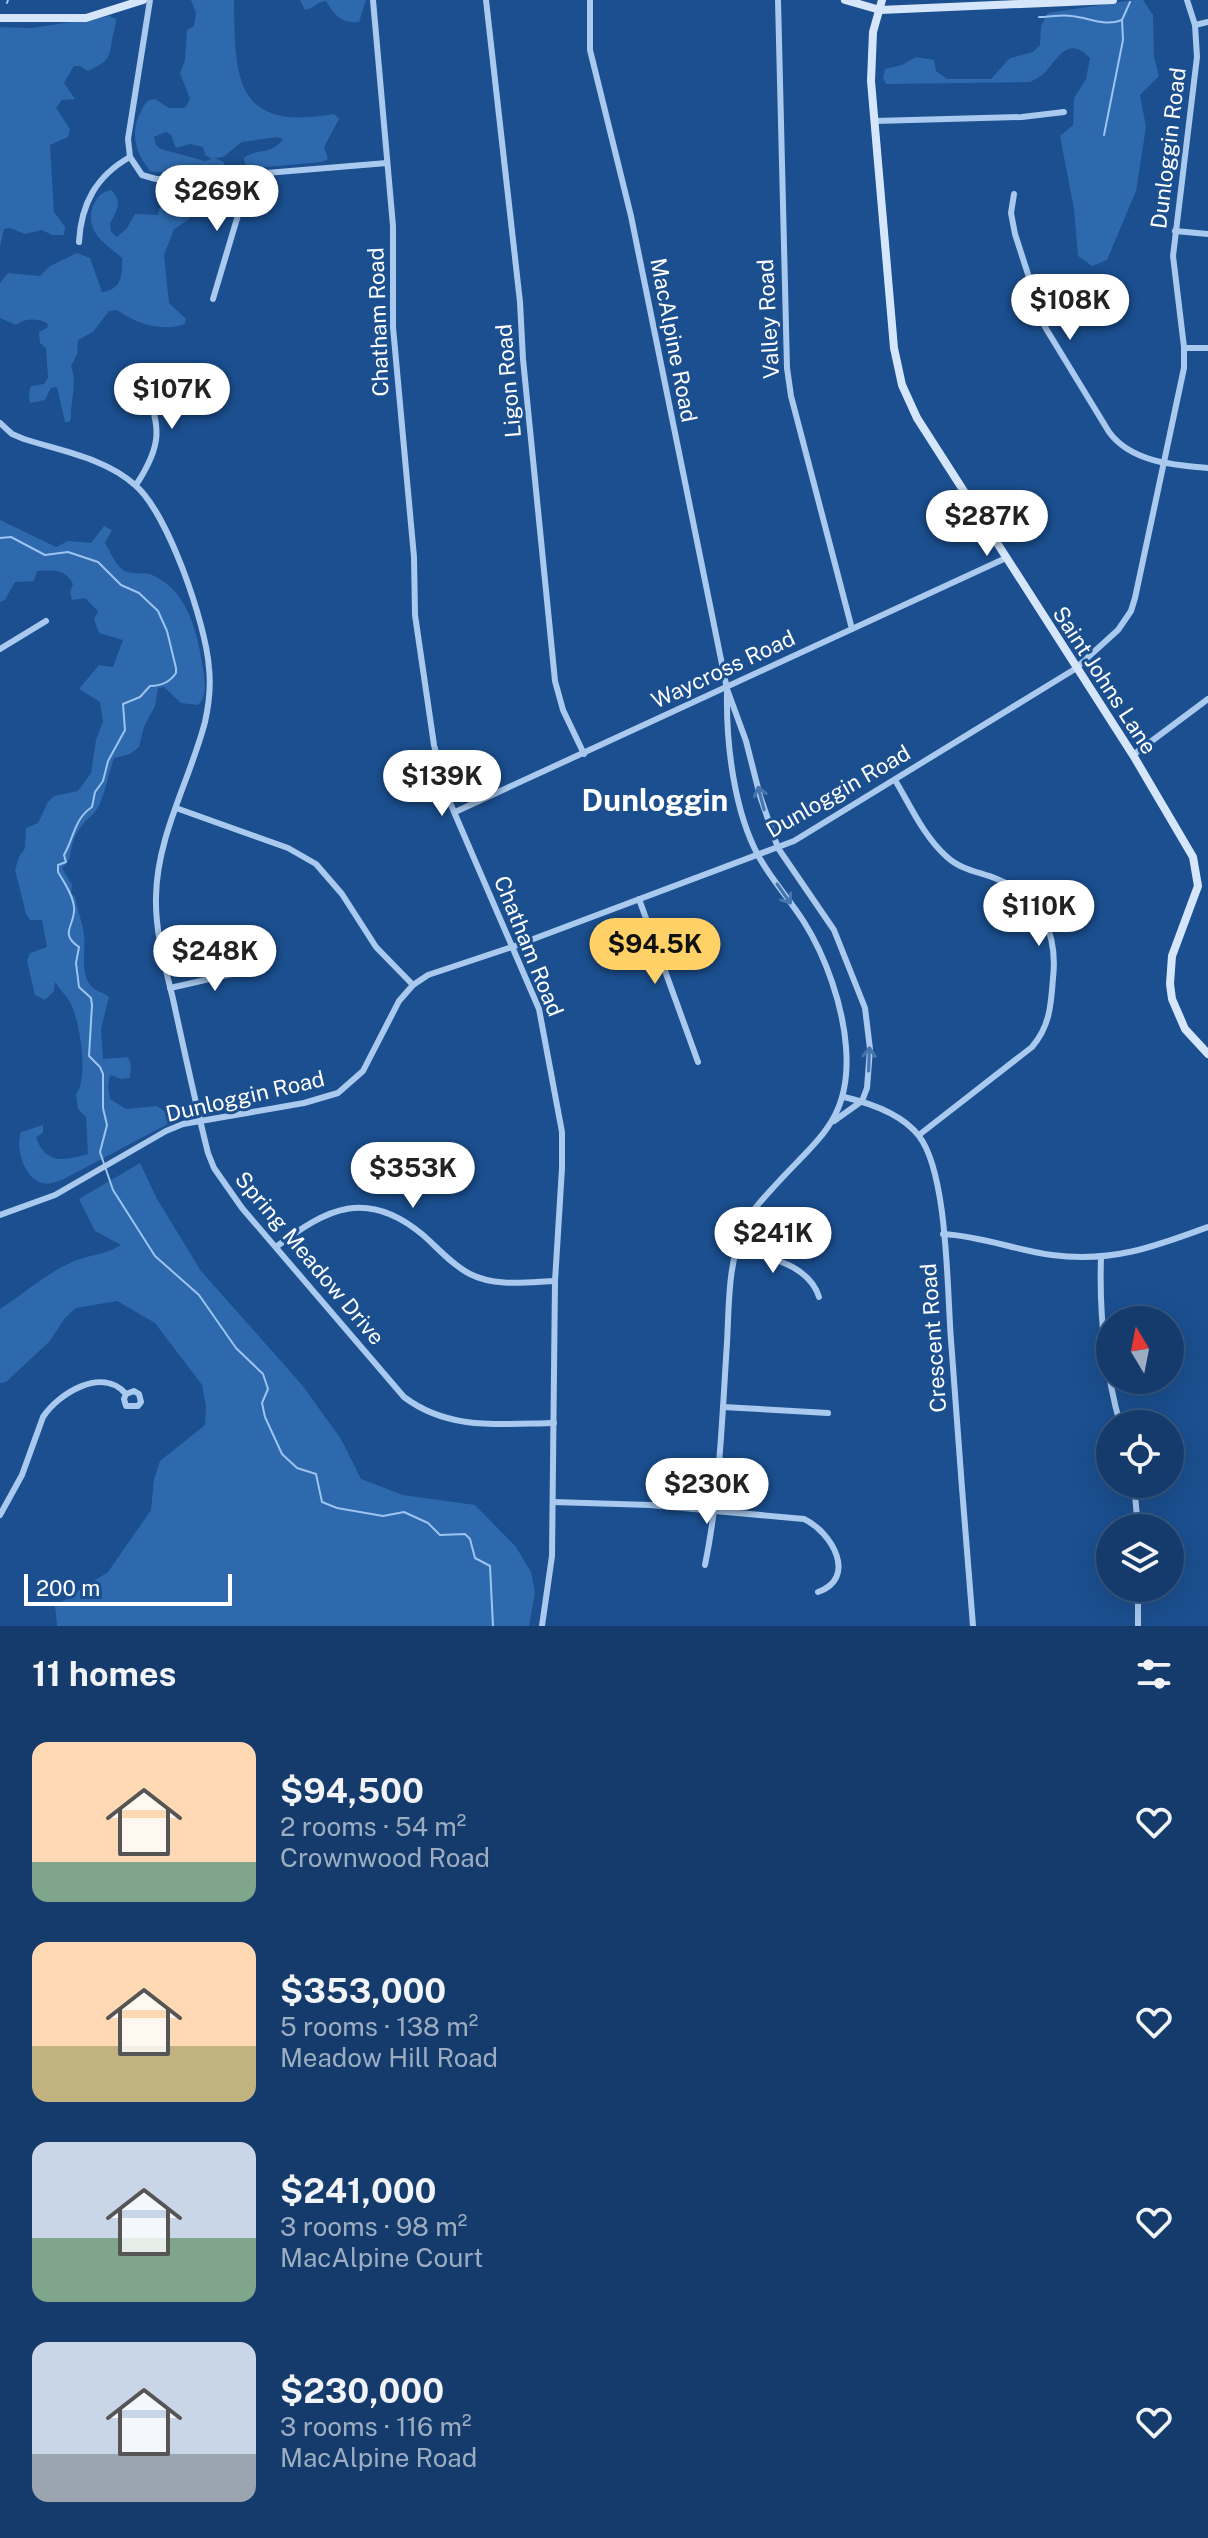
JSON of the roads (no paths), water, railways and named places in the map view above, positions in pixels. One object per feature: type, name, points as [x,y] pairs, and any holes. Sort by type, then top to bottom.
[{"type":"street","points":[[0,18],[86,18],[143,0]]},
{"type":"street","points":[[150,0],[129,120],[130,157],[142,175],[156,179],[250,175],[387,163]]},
{"type":"street","name":"Chatham Road","points":[[373,0],[393,226],[393,327],[414,557],[415,618],[438,769],[539,1009],[562,1130],[555,1281],[551,1579],[542,1626]]},
{"type":"street","name":"Ligon Road","points":[[486,0],[519,297],[553,666],[563,710],[584,754]]},
{"type":"street","name":"MacAlpine Road","points":[[590,0],[590,50],[631,216],[727,689],[778,848],[831,926],[859,988],[870,1049],[867,1088],[862,1101],[834,1121],[751,1213],[737,1247],[732,1274],[715,1511],[705,1565]]},
{"type":"street","name":"Valley Road","points":[[778,0],[787,368],[791,396],[852,629]]},
{"type":"street","points":[[845,0],[880,10],[1113,0]]},
{"type":"street","name":"Saint Johns Lane","points":[[882,0],[871,51],[894,348],[902,385],[917,418],[1184,838],[1197,867],[1198,886],[1172,956],[1170,984],[1172,999],[1185,1029],[1208,1054]]},
{"type":"street","name":"Dunloggin Road","points":[[0,1215],[55,1195],[166,1131],[200,1120],[304,1103],[338,1093],[363,1071],[399,1001],[413,985],[436,971],[512,947],[778,848],[1075,669],[1118,630],[1131,611],[1181,385],[1184,348],[1174,275],[1175,231],[1196,75],[1195,25],[1187,0]]},
{"type":"street","points":[[1195,25],[1208,22]]},
{"type":"street","points":[[875,121],[1022,117],[1064,112]]},
{"type":"street","points":[[79,242],[81,216],[89,196],[104,174],[130,157]]},
{"type":"street","points":[[213,299],[250,175]]},
{"type":"street","points":[[1014,194],[1011,213],[1018,245],[1041,316],[1053,343],[1118,444],[1134,454],[1208,468]]},
{"type":"street","points":[[1175,231],[1208,234]]},
{"type":"street","points":[[1184,348],[1208,348]]},
{"type":"street","points":[[136,485],[152,461],[157,437],[140,369]]},
{"type":"street","name":"Spring Meadow Drive","points":[[0,423],[12,434],[103,465],[136,485],[155,508],[168,532],[203,635],[209,668],[209,706],[163,849],[156,898],[170,988],[214,1168],[238,1204],[393,1387],[414,1405],[438,1417],[466,1424],[554,1423]]},
{"type":"street","name":"Waycross Road","points":[[455,812],[1006,558]]},
{"type":"street","points":[[0,649],[46,621]]},
{"type":"street","name":"MacAlpine Road","points":[[727,689],[734,777],[750,835],[758,855],[804,921],[830,982],[845,1034],[847,1067],[844,1097],[834,1121]]},
{"type":"street","points":[[1133,755],[1208,699]]},
{"type":"street","points":[[844,1097],[892,1114],[919,1135],[1032,1047],[1041,1036],[1050,1012],[1054,947],[1044,918],[1022,892],[999,879],[969,871],[945,856],[895,780]]},
{"type":"street","points":[[176,808],[288,848],[316,864],[342,894],[376,947],[413,985]]},
{"type":"street","points":[[639,899],[698,1062]]},
{"type":"street","points":[[170,988],[253,969]]},
{"type":"street","name":"Crescent Road","points":[[919,1135],[932,1166],[943,1234],[973,1626]]},
{"type":"street","points":[[276,1247],[306,1223],[321,1216],[364,1208],[394,1216],[409,1225],[460,1268],[481,1279],[555,1281]]},
{"type":"street","points":[[943,1234],[979,1237],[1051,1255],[1101,1258],[1151,1249],[1208,1227]]},
{"type":"street","points":[[737,1247],[794,1268],[812,1283],[819,1297]]},
{"type":"street","points":[[1101,1258],[1102,1334],[1117,1410]]},
{"type":"street","points":[[0,1515],[14,1492],[50,1406],[71,1390],[92,1384],[116,1386],[126,1394]]},
{"type":"street","points":[[723,1407],[828,1413]]},
{"type":"street","points":[[553,1502],[650,1505],[804,1519],[819,1527],[832,1546],[839,1571],[833,1585],[818,1592]]},
{"type":"street","points":[[1138,1602],[1138,1626]]},
{"type":"waterway","points":[[1039,17],[1068,15],[1115,22],[1122,20],[1130,2]]},
{"type":"waterway","points":[[1104,135],[1123,40],[1122,20]]},
{"type":"waterway","points":[[0,538],[11,537],[45,555],[68,552],[98,562],[121,585],[139,593],[158,611],[167,631],[176,668],[176,673],[168,681],[150,686],[140,697],[123,704],[125,730],[108,761],[92,807],[81,817],[75,829],[64,855],[66,862],[58,865],[58,872],[73,902],[69,933],[79,947],[76,963],[79,987],[91,998],[89,1056],[103,1074],[103,1108],[107,1125],[100,1152],[113,1190],[155,1256],[199,1295],[236,1348],[263,1374],[268,1389],[262,1403],[265,1417],[282,1454],[297,1468],[316,1474],[322,1502],[337,1508],[383,1516],[404,1512],[428,1523],[440,1535],[465,1534],[470,1539],[475,1558],[490,1566],[493,1626]]},
{"type":"district","name":"Dunloggin","points":[[655,800]]}]
